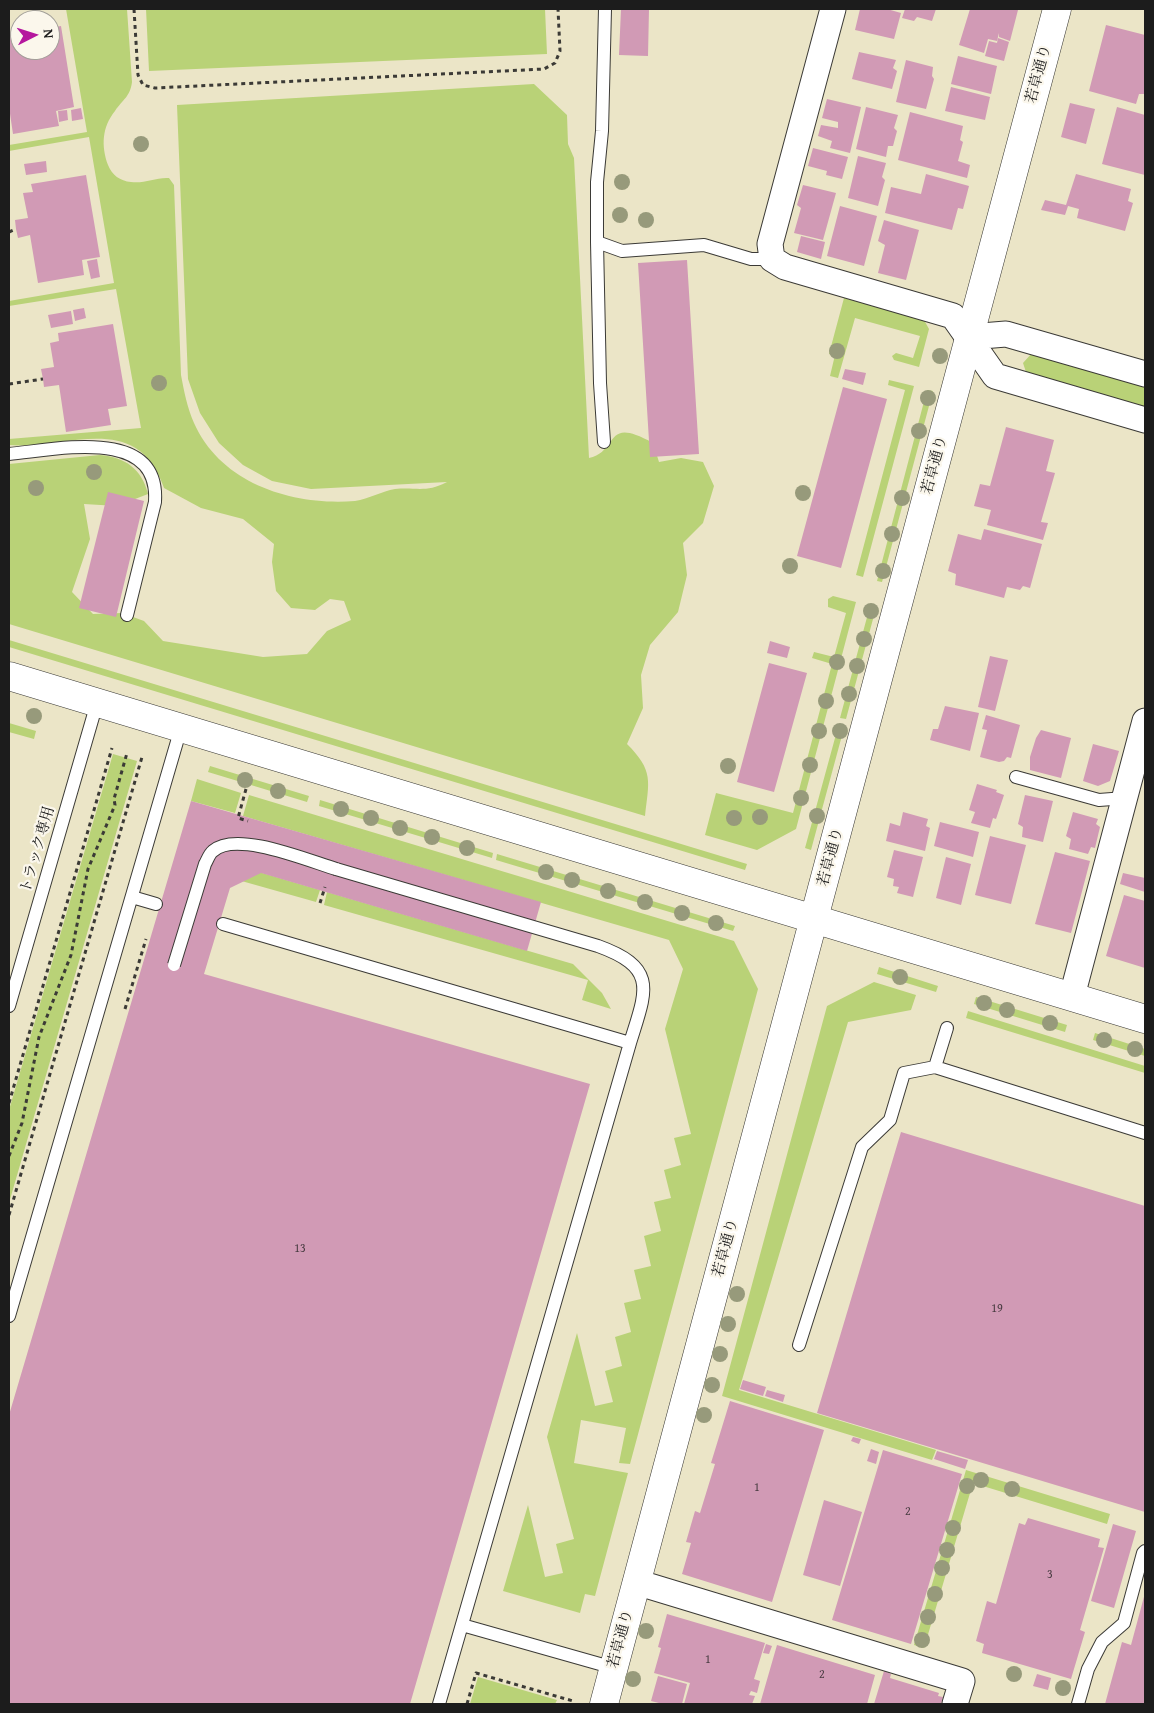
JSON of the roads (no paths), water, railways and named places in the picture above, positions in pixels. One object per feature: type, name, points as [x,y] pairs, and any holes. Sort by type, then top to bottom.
[{"type":"street","points":[[833,9],[770,244],[772,259],[785,267],[953,316],[995,376],[1145,420]]},
{"type":"street","name":"若草通り","points":[[604,1704],[1057,9]]},
{"type":"street","points":[[969,337],[1006,334],[1145,374]]},
{"type":"street","points":[[9,676],[1145,1019]]},
{"type":"street","points":[[1072,996],[1135,801],[1145,721]]},
{"type":"street","points":[[636,1582],[962,1681],[955,1704]]},
{"type":"lane","points":[[604,442],[600,383],[597,182],[602,131],[605,9]]},
{"type":"lane","points":[[597,242],[622,250],[704,245],[751,259],[772,259]]},
{"type":"lane","points":[[9,454],[98,446],[117,449],[129,454],[142,463],[151,476],[156,490],[155,502],[127,615]]},
{"type":"lane","name":"トラック専用","points":[[9,1006],[97,703]]},
{"type":"lane","points":[[9,1316],[181,728]]},
{"type":"lane","points":[[1016,778],[1099,800],[1135,801]]},
{"type":"lane","points":[[174,965],[204,864],[213,851],[224,845],[238,844],[257,846],[607,949],[626,957],[635,964],[642,975],[644,989],[642,1003],[439,1704]]},
{"type":"lane","points":[[132,898],[156,904]]},
{"type":"lane","points":[[223,924],[630,1043]]},
{"type":"lane","points":[[935,1067],[947,1028]]},
{"type":"lane","points":[[799,1345],[862,1147],[890,1120],[904,1073],[935,1067],[1145,1133]]},
{"type":"lane","points":[[1078,1704],[1088,1669],[1102,1642],[1124,1623],[1145,1551]]},
{"type":"lane","points":[[462,1625],[614,1668]]}]
